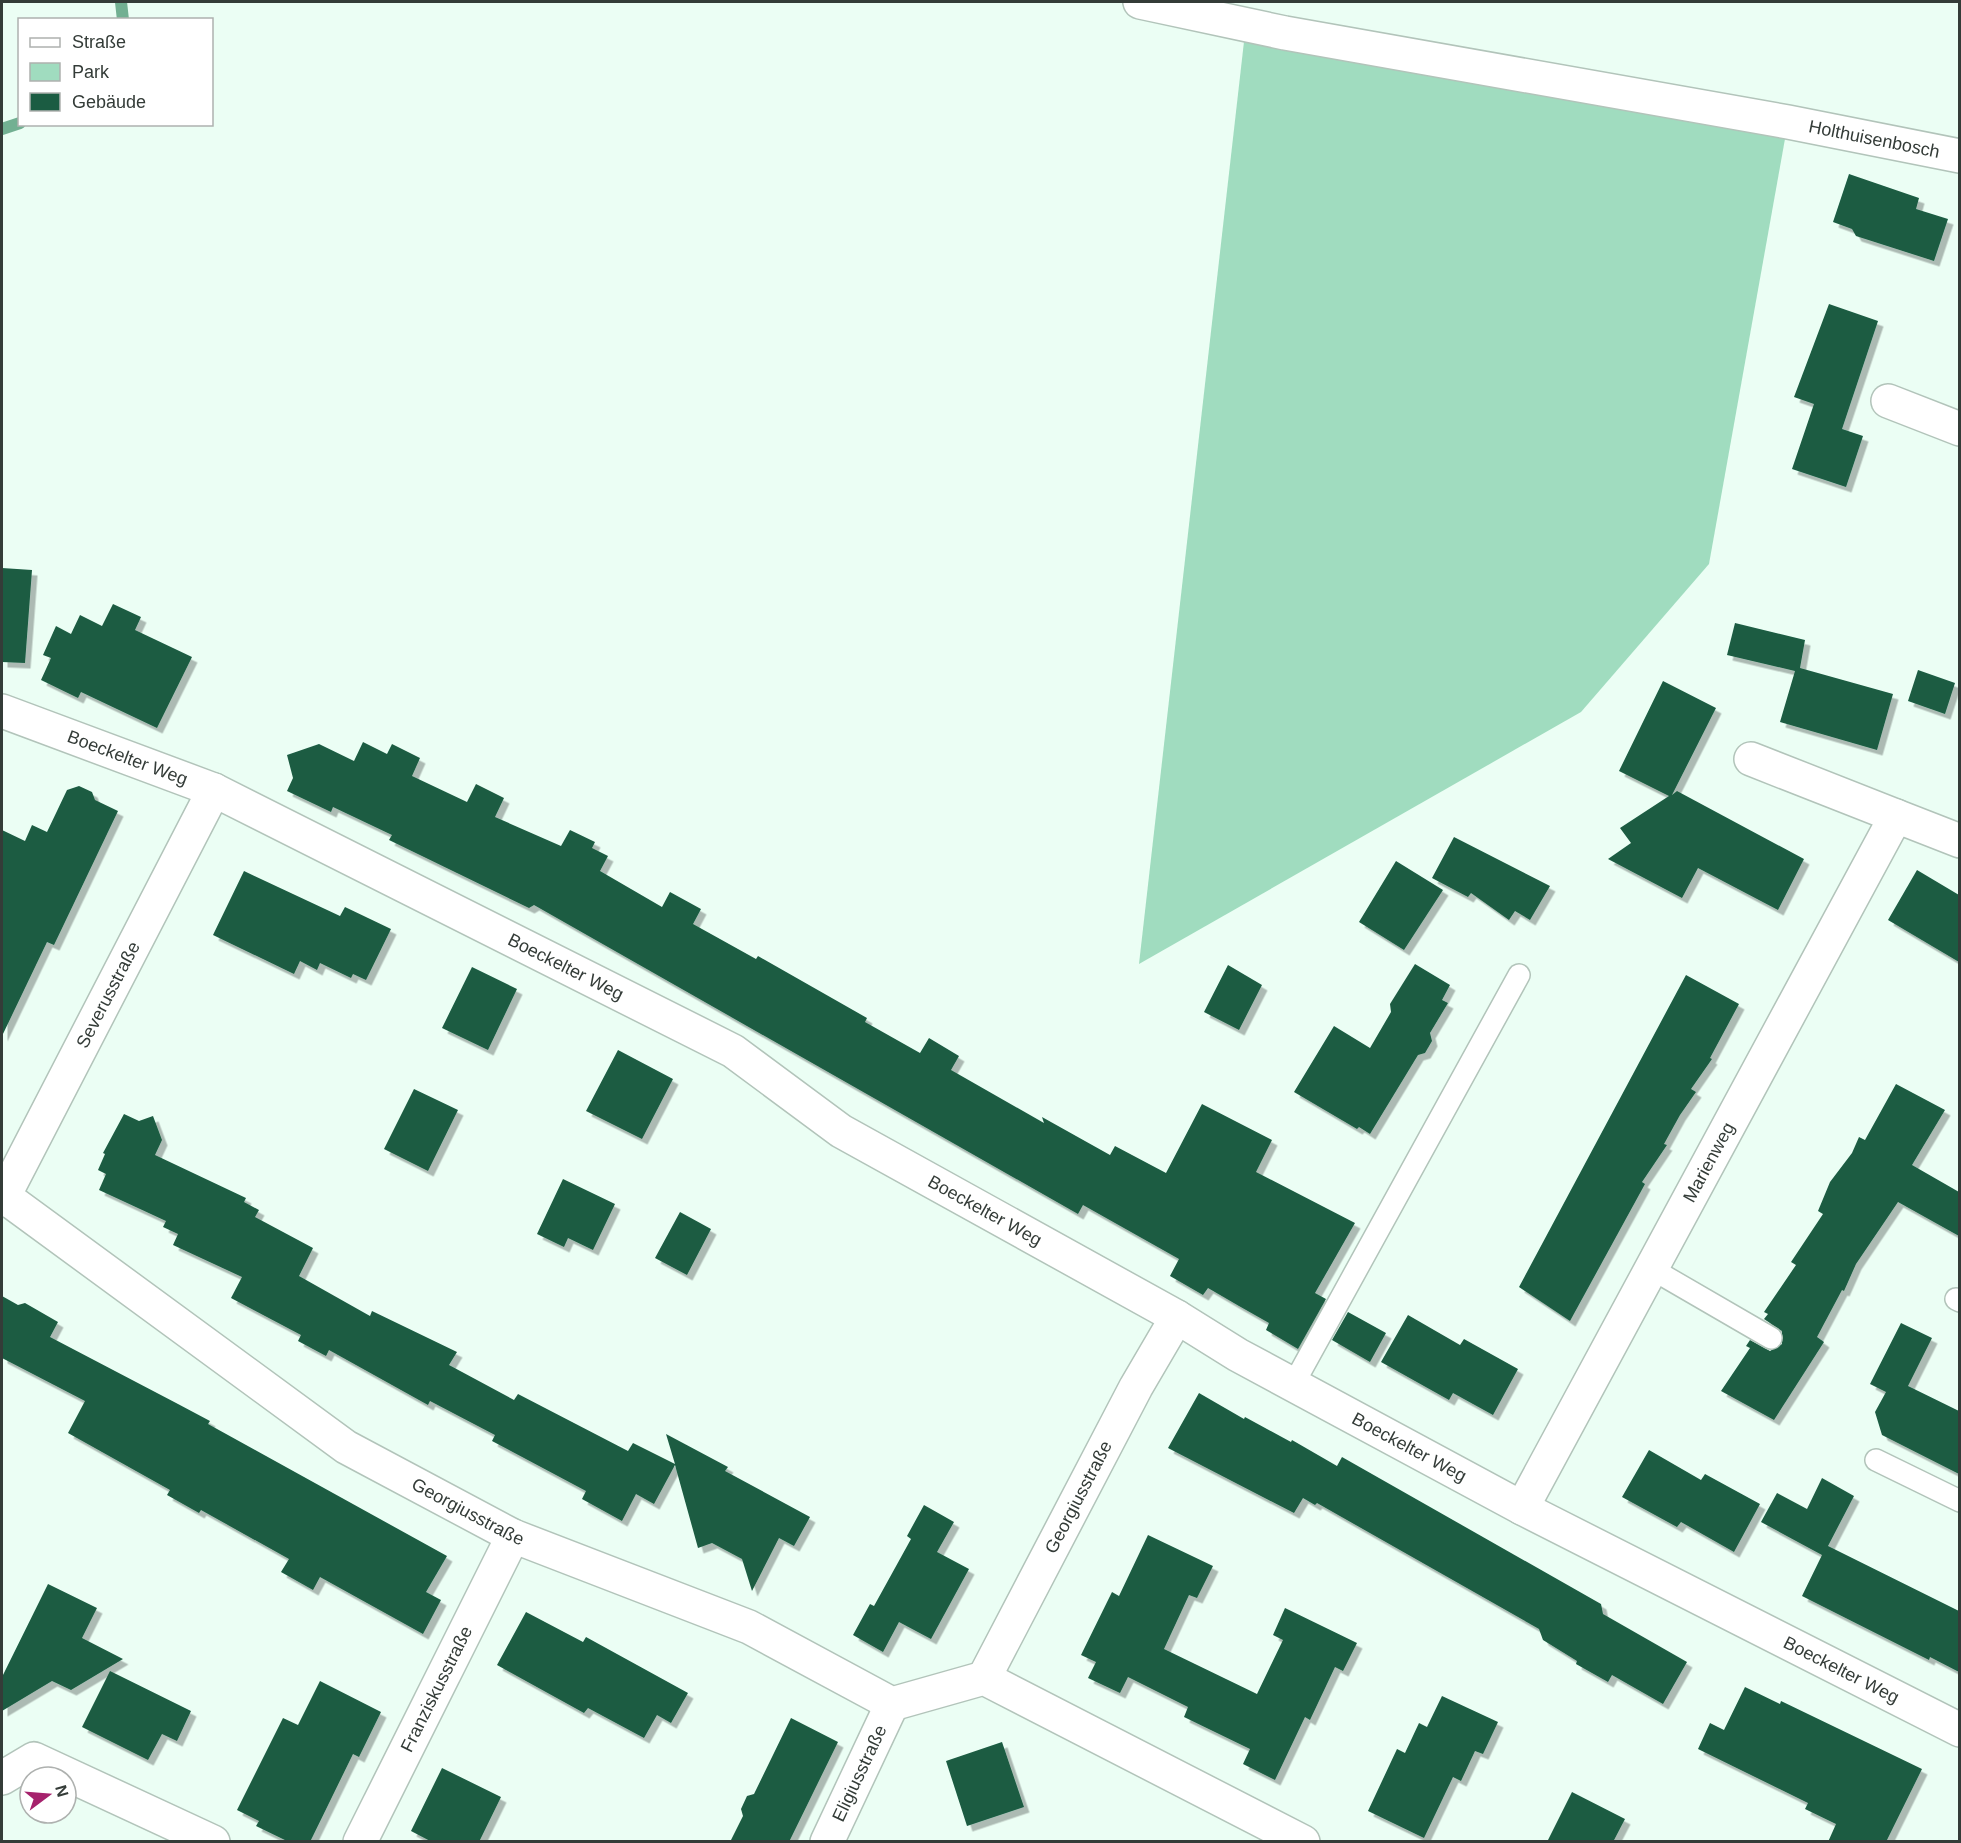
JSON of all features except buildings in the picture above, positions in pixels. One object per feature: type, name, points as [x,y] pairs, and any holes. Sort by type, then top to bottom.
[{"type":"street","name":"Holthuisenbosch","points":[[1140,2],[1285,33],[1788,122],[1959,156]]},
{"type":"street","points":[[1888,401],[1959,429]]},
{"type":"street","name":"Boeckelter Weg","points":[[2,711],[214,790],[733,1051],[841,1131],[1177,1317],[1293,1384],[1522,1508],[1959,1730]]},
{"type":"street","points":[[1751,759],[1959,841]]},
{"type":"street","name":"Severusstraße","points":[[3,1198],[214,790]]},
{"type":"street","name":"Marienweg","points":[[1522,1508],[1896,816]]},
{"type":"street","name":"Georgiusstraße","points":[[3,1198],[346,1447],[513,1536],[749,1627],[892,1704]]},
{"type":"street","name":"Georgiusstraße","points":[[984,1678],[1136,1387],[1177,1317]]},
{"type":"street","name":"Franziskusstraße","points":[[360,1842],[513,1536]]},
{"type":"street","points":[[892,1704],[984,1678],[1303,1842]]},
{"type":"street","name":"Eligiusstraße","points":[[827,1842],[892,1704]]},
{"type":"street","points":[[2,1778],[34,1759],[213,1842]]},
{"type":"lane","points":[[1293,1384],[1519,975]]},
{"type":"lane","points":[[1652,1269],[1771,1338]]},
{"type":"lane","points":[[1876,1460],[1959,1501]]},
{"type":"green space","points":[[1246,24],[1788,122],[1709,564],[1581,712],[1139,964]]},
{"type":"waterway","points":[[121,2],[123,18]]},
{"type":"waterway","points":[[2,129],[18,124]]}]
